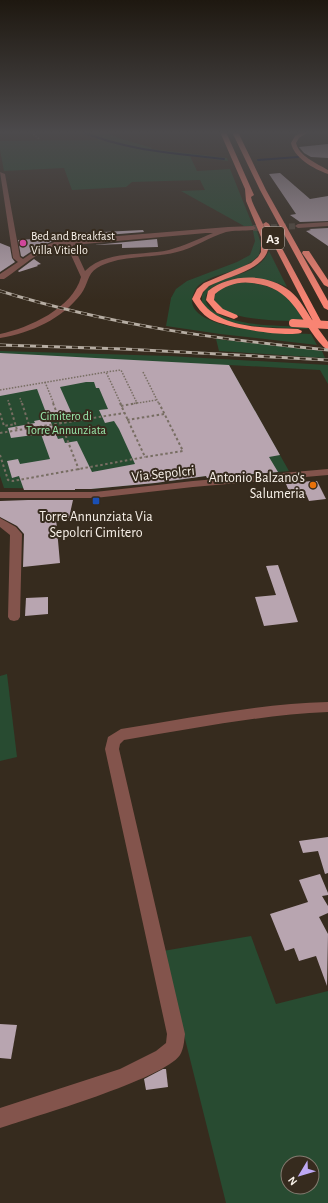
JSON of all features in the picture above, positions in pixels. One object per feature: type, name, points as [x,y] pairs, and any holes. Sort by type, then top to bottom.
[{"type":"highway","name":"A3","points":[[263,188],[328,308]]},
{"type":"highway","points":[[248,189],[248,200],[266,243],[262,257],[249,268],[208,283],[202,287],[196,299],[198,305],[210,316],[249,328],[328,325]]},
{"type":"highway","name":"A3","points":[[248,189],[328,342]]},
{"type":"highway","points":[[279,219],[296,239],[328,285]]},
{"type":"highway","points":[[328,332],[295,327],[259,321],[232,317],[213,306],[210,296],[216,288],[238,281],[261,281],[279,286],[290,294],[295,300],[313,330],[328,347]]},
{"type":"street","points":[[5,188],[17,258],[22,262]]},
{"type":"street","points":[[298,226],[328,226]]},
{"type":"street","points":[[1,277],[22,262],[53,244],[253,228]]},
{"type":"street","points":[[0,336],[30,328],[57,313],[72,300],[82,288],[84,276],[92,268],[103,262],[114,259],[175,251],[228,230]]},
{"type":"street","points":[[70,242],[69,246],[84,276]]},
{"type":"street","name":"Via Sepolcri","points":[[1,494],[84,495],[328,472]]},
{"type":"street","points":[[0,522],[16,534],[14,617]]},
{"type":"street","points":[[0,1118],[135,1073],[162,1058],[173,1049],[176,1034],[112,750],[113,741],[121,735],[252,713],[328,707]]},
{"type":"path","points":[[0,390],[121,370],[137,403]]},
{"type":"path","points":[[106,372],[145,458]]},
{"type":"path","points":[[0,455],[8,480],[13,481],[183,451],[143,372]]},
{"type":"path","points":[[45,382],[79,470]]},
{"type":"path","points":[[20,398],[30,428]]},
{"type":"path","points":[[8,400],[17,430]]},
{"type":"path","points":[[121,406],[157,400]]},
{"type":"path","points":[[0,413],[4,426],[16,424]]},
{"type":"path","points":[[0,433],[124,413]]},
{"type":"path","points":[[127,420],[164,414]]},
{"type":"green space","points":[[71,188],[105,188],[72,190]]},
{"type":"green space","points":[[204,188],[238,188],[253,226],[244,226],[181,191],[205,190]]},
{"type":"green space","points":[[253,231],[257,231],[261,244],[259,255],[245,266],[206,280],[199,285],[194,292],[192,299],[197,312],[209,320],[244,329],[311,334],[317,345],[166,326],[171,298],[176,289],[187,281],[237,262],[250,255],[255,241]]},
{"type":"green space","points":[[269,251],[287,287],[260,279],[247,278],[233,280],[214,286],[208,291],[206,302],[210,308],[217,313],[238,321],[257,324],[307,327],[308,329],[234,323],[222,320],[213,315],[202,304],[202,295],[208,288],[215,283],[255,267],[263,261]]},
{"type":"green space","points":[[247,282],[266,286],[281,293],[293,304],[303,321],[255,319],[230,313],[220,308],[215,302],[214,299],[216,293],[222,288],[230,284]]},
{"type":"green space","points":[[216,339],[322,351],[325,358],[219,351]]},
{"type":"green space","name":"Cimitero di Torre Annunziata","points":[[0,351],[169,356],[328,365],[328,384],[320,370],[229,365],[289,471],[208,479],[206,476],[155,483],[91,489],[4,488],[0,476]]},
{"type":"green space","points":[[7,674],[17,757],[0,761],[0,676]]},
{"type":"green space","points":[[251,936],[276,1004],[328,991],[328,1203],[226,1203],[163,951]]},
{"type":"building","points":[[279,188],[297,188],[310,199],[328,196],[328,221],[300,222],[290,215],[296,214]]},
{"type":"building","points":[[328,228],[328,246],[306,231],[311,230],[309,229]]},
{"type":"building","points":[[143,230],[144,232],[82,237],[82,233]]},
{"type":"building","points":[[64,237],[38,247],[23,257],[21,256],[18,240]]},
{"type":"building","points":[[157,239],[158,247],[122,248],[122,244],[94,245]]},
{"type":"building","points":[[0,243],[10,247],[12,258],[15,262],[0,272]]},
{"type":"building","points":[[34,259],[41,264],[19,272],[18,271]]},
{"type":"building","name":"Cimitero di Torre Annunziata","points":[[0,353],[229,365],[280,455],[269,457],[278,472],[207,478],[206,476],[155,483],[91,489],[24,490],[19,476],[12,478],[7,461],[18,459],[20,464],[50,459],[41,434],[11,438],[8,428],[35,423],[34,421],[49,418],[58,439],[63,438],[65,443],[77,441],[92,472],[135,464],[114,421],[105,423],[99,410],[108,409],[99,388],[96,388],[94,382],[60,387],[72,414],[48,418],[37,389],[0,396]]},
{"type":"building","points":[[317,481],[326,499],[309,501],[306,494],[291,496],[286,484]]},
{"type":"building","points":[[73,500],[69,518],[56,518],[60,563],[23,567],[24,534],[17,526],[0,517],[0,501]]},
{"type":"building","points":[[278,565],[298,622],[264,626],[255,597],[276,595],[266,566]]},
{"type":"building","points":[[48,597],[48,614],[25,616],[26,598]]},
{"type":"building","points":[[328,837],[328,873],[325,874],[318,851],[303,853],[299,841]]},
{"type":"building","points":[[320,874],[328,893],[328,895],[322,896],[328,906],[328,913],[319,917],[328,934],[327,986],[316,956],[299,961],[294,948],[285,951],[270,914],[308,902],[299,880]]},
{"type":"building","points":[[0,1024],[17,1025],[11,1059],[0,1058]]},
{"type":"building","points":[[163,1069],[166,1069],[168,1087],[146,1090],[144,1079]]},
{"type":"tunnel","points":[[253,228],[298,226]]},
{"type":"railway","points":[[0,291],[41,303],[122,322],[244,341],[328,350]]},
{"type":"railway","points":[[0,345],[124,349],[328,360]]},
{"type":"place","name":"Bed and Breakfast Villa Vitiello","points":[[23,243]]},
{"type":"place","name":"Antonio Balzano's Salumeria","points":[[313,485]]},
{"type":"place","name":"Torre Annunziata Via Sepolcri Cimitero","points":[[96,501]]}]
